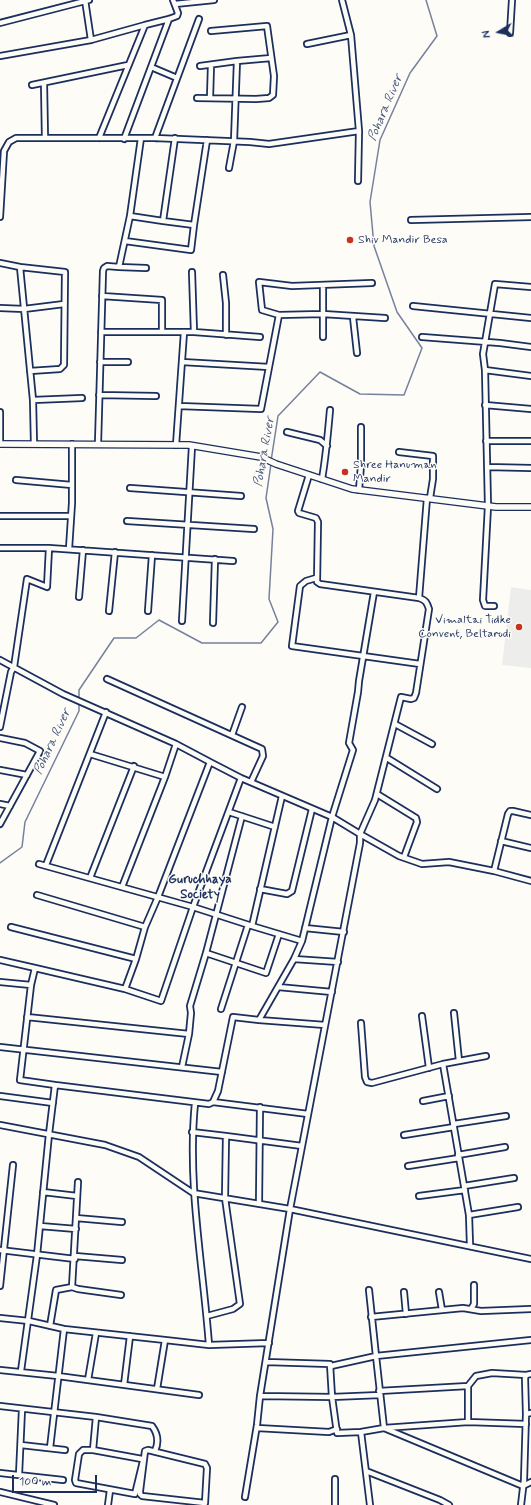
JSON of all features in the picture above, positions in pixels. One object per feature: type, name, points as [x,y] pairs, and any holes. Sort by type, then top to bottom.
[{"type":"street","points":[[0,23],[86,0],[92,40]]},
{"type":"street","points":[[0,56],[92,40],[169,19],[177,16],[178,13],[174,2],[214,0]]},
{"type":"street","points":[[342,0],[351,35],[359,131],[358,181]]},
{"type":"street","points":[[510,34],[512,0]]},
{"type":"street","points":[[124,139],[169,19]]},
{"type":"street","points":[[155,138],[199,19]]},
{"type":"street","points":[[99,138],[145,25]]},
{"type":"street","points":[[197,98],[269,98],[273,95],[274,76],[267,26],[211,31]]},
{"type":"street","points":[[307,44],[351,35]]},
{"type":"street","points":[[200,66],[271,58]]},
{"type":"street","points":[[229,168],[234,141],[236,61]]},
{"type":"street","points":[[32,85],[128,65]]},
{"type":"street","points":[[210,98],[211,65]]},
{"type":"street","points":[[151,67],[177,78]]},
{"type":"street","points":[[44,83],[45,138]]},
{"type":"street","points":[[0,217],[1,175],[4,151],[9,142],[16,138],[175,138],[268,144],[359,131]]},
{"type":"street","points":[[119,267],[130,216],[141,138]]},
{"type":"street","points":[[163,220],[175,138]]},
{"type":"street","points":[[125,241],[191,250],[207,140]]},
{"type":"street","points":[[130,216],[194,225]]},
{"type":"street","points":[[411,220],[531,217]]},
{"type":"street","points":[[0,263],[20,267],[65,272],[64,365],[60,368],[30,371]]},
{"type":"street","points":[[98,444],[104,268],[107,266],[146,268]]},
{"type":"street","points":[[20,267],[33,400],[34,444]]},
{"type":"street","points":[[192,272],[194,332]]},
{"type":"street","points":[[223,275],[226,303],[226,335]]},
{"type":"street","points":[[372,283],[292,286],[259,282],[262,310],[279,315],[323,314],[385,318]]},
{"type":"street","points":[[323,284],[324,337]]},
{"type":"street","points":[[494,606],[485,606],[483,600],[488,506],[485,370],[483,354],[495,284],[531,287]]},
{"type":"street","points":[[102,296],[162,300],[162,332]]},
{"type":"street","points":[[0,308],[24,309],[64,304]]},
{"type":"street","points":[[413,306],[531,318]]},
{"type":"street","points":[[179,406],[261,409],[279,315]]},
{"type":"street","points":[[353,317],[357,353]]},
{"type":"street","points":[[101,332],[194,332],[260,337]]},
{"type":"street","points":[[176,445],[184,332]]},
{"type":"street","points":[[422,337],[531,347]]},
{"type":"street","points":[[100,362],[128,362]]},
{"type":"street","points":[[182,362],[269,367]]},
{"type":"street","points":[[485,370],[531,376]]},
{"type":"street","points":[[99,394],[156,396]]},
{"type":"street","points":[[33,400],[82,398]]},
{"type":"street","points":[[485,405],[531,409]]},
{"type":"street","points":[[322,479],[330,410]]},
{"type":"street","points":[[0,412],[0,444],[192,446],[261,457],[276,464],[359,490],[488,506],[531,507]]},
{"type":"street","points":[[359,490],[362,465],[361,427]]},
{"type":"street","points":[[287,432],[320,440],[327,446]]},
{"type":"street","points":[[486,441],[531,441]]},
{"type":"street","points":[[69,549],[72,444]]},
{"type":"street","points":[[182,621],[192,446]]},
{"type":"street","points":[[399,452],[433,456],[433,479],[428,498],[419,598]]},
{"type":"street","points":[[487,467],[531,468]]},
{"type":"street","points":[[245,1497],[257,1428],[260,1396],[290,1209],[344,932],[360,843],[360,834],[377,794],[401,697],[411,699],[414,698],[429,609],[424,599],[320,584],[317,582],[318,522],[316,518],[299,513],[298,511],[309,475]]},
{"type":"street","points":[[16,480],[72,485]]},
{"type":"street","points":[[130,488],[241,496]]},
{"type":"street","points":[[0,516],[71,516]]},
{"type":"street","points":[[127,521],[254,529]]},
{"type":"street","points":[[0,548],[69,549],[233,561]]},
{"type":"street","points":[[0,727],[3,700],[11,672],[14,667],[28,578],[47,587],[49,548]]},
{"type":"street","points":[[78,596],[83,550]]},
{"type":"street","points":[[109,611],[114,552]]},
{"type":"street","points":[[148,611],[152,555]]},
{"type":"street","points":[[213,623],[215,559]]},
{"type":"street","points":[[316,578],[306,581],[300,586],[292,646],[420,664]]},
{"type":"street","points":[[259,1020],[294,959],[302,941],[332,817],[353,750],[349,743],[358,692],[358,681],[374,592]]},
{"type":"street","points":[[0,660],[63,694],[176,744],[241,778],[332,817],[360,834],[404,857],[422,864],[449,862],[494,871],[531,881]]},
{"type":"street","points":[[107,679],[262,749],[262,756],[251,782]]},
{"type":"street","points":[[232,735],[242,707]]},
{"type":"street","points":[[46,866],[106,712]]},
{"type":"street","points":[[395,724],[432,744]]},
{"type":"street","points":[[0,738],[25,743],[40,751],[0,824]]},
{"type":"street","points":[[122,887],[165,777],[176,744]]},
{"type":"street","points":[[90,754],[134,766],[165,777]]},
{"type":"street","points":[[386,758],[437,789]]},
{"type":"street","points":[[125,989],[136,959],[145,927],[210,762]]},
{"type":"street","points":[[90,878],[134,766]]},
{"type":"street","points":[[0,770],[28,775]]},
{"type":"street","points":[[0,960],[125,989],[161,1001],[193,907],[241,778]]},
{"type":"street","points":[[377,794],[416,818],[417,822],[404,857]]},
{"type":"street","points":[[221,1008],[250,925],[282,796]]},
{"type":"street","points":[[0,804],[10,806]]},
{"type":"street","points":[[260,889],[287,894],[292,891],[312,809]]},
{"type":"street","points":[[494,871],[508,814],[510,811],[531,815]]},
{"type":"street","points":[[229,812],[275,827]]},
{"type":"street","points":[[182,1067],[189,1034],[191,1013],[190,1006],[206,953],[242,816]]},
{"type":"street","points":[[501,841],[531,848]]},
{"type":"street","points":[[39,864],[193,907],[302,941]]},
{"type":"street","points":[[37,895],[145,927]]},
{"type":"street","points":[[11,927],[136,959]]},
{"type":"street","points":[[304,928],[344,932]]},
{"type":"street","points":[[206,953],[266,973],[279,934]]},
{"type":"street","points":[[294,959],[338,962]]},
{"type":"street","points":[[35,968],[31,985],[20,1080],[195,1103],[209,1104],[213,1102],[308,1114]]},
{"type":"street","points":[[0,982],[31,985]]},
{"type":"street","points":[[278,987],[332,992]]},
{"type":"street","points":[[454,1013],[459,1062]]},
{"type":"street","points":[[422,1016],[429,1068]]},
{"type":"street","points":[[27,1017],[189,1034]]},
{"type":"street","points":[[213,1102],[218,1091],[233,1018],[325,1025]]},
{"type":"street","points":[[361,1023],[365,1076],[367,1082],[372,1083],[443,1064],[486,1056]]},
{"type":"street","points":[[0,1047],[222,1072]]},
{"type":"street","points":[[443,1064],[469,1215],[470,1245]]},
{"type":"street","points":[[21,1371],[37,1255],[55,1085]]},
{"type":"street","points":[[0,1096],[53,1103]]},
{"type":"street","points":[[423,1101],[449,1096]]},
{"type":"street","points":[[195,1103],[192,1132],[194,1193],[209,1345]]},
{"type":"street","points":[[260,1107],[260,1204]]},
{"type":"street","points":[[404,1135],[506,1116]]},
{"type":"street","points":[[0,1125],[105,1145],[139,1157],[194,1193],[290,1209],[470,1245],[531,1259]]},
{"type":"street","points":[[192,1132],[302,1146]]},
{"type":"street","points":[[207,1316],[233,1309],[240,1304],[225,1198],[226,1136]]},
{"type":"street","points":[[408,1166],[505,1147]]},
{"type":"street","points":[[0,1286],[2,1250],[13,1165]]},
{"type":"street","points":[[419,1196],[514,1178]]},
{"type":"street","points":[[72,1287],[75,1258],[78,1182]]},
{"type":"street","points":[[43,1192],[77,1196]]},
{"type":"street","points":[[469,1215],[518,1207]]},
{"type":"street","points":[[76,1218],[122,1222]]},
{"type":"street","points":[[40,1226],[76,1229]]},
{"type":"street","points":[[2,1250],[37,1255],[122,1260]]},
{"type":"street","points":[[471,1309],[474,1304],[474,1285]]},
{"type":"street","points":[[50,1326],[56,1290],[72,1287],[121,1295]]},
{"type":"street","points":[[369,1290],[384,1428]]},
{"type":"street","points":[[404,1292],[406,1314]]},
{"type":"street","points":[[439,1292],[442,1310]]},
{"type":"street","points":[[371,1317],[462,1308],[481,1311],[531,1309]]},
{"type":"street","points":[[0,1318],[29,1321],[64,1329],[209,1345],[269,1343]]},
{"type":"street","points":[[50,1448],[64,1329]]},
{"type":"street","points":[[88,1380],[96,1333]]},
{"type":"street","points":[[124,1385],[130,1336]]},
{"type":"street","points":[[157,1389],[165,1340]]},
{"type":"street","points":[[331,1367],[376,1356],[531,1340]]},
{"type":"street","points":[[266,1362],[330,1364],[332,1397],[337,1433],[468,1422],[526,1424]]},
{"type":"street","points":[[0,1370],[21,1371],[199,1395]]},
{"type":"street","points":[[468,1422],[468,1386],[476,1376],[492,1373],[529,1375],[529,1414],[526,1424],[521,1505]]},
{"type":"street","points":[[260,1396],[332,1397],[468,1386]]},
{"type":"street","points":[[0,1406],[96,1417],[152,1426],[158,1433],[157,1447],[155,1451]]},
{"type":"street","points":[[19,1475],[22,1409]]},
{"type":"street","points":[[92,1450],[96,1417]]},
{"type":"street","points":[[257,1428],[329,1432],[337,1429]]},
{"type":"street","points":[[384,1428],[523,1486],[531,1482]]},
{"type":"street","points":[[361,1432],[370,1505]]},
{"type":"street","points":[[21,1445],[65,1450]]},
{"type":"street","points":[[525,1447],[531,1446]]},
{"type":"street","points":[[83,1450],[92,1450],[140,1459],[143,1461],[135,1494],[75,1482],[79,1454],[83,1450]]},
{"type":"street","points":[[145,1451],[155,1451],[205,1464],[207,1466],[205,1503],[142,1496],[140,1494],[145,1451]]},
{"type":"street","points":[[366,1471],[440,1500],[449,1505]]},
{"type":"street","points":[[0,1473],[63,1480]]},
{"type":"street","points":[[335,1479],[335,1505]]},
{"type":"street","points":[[108,1505],[110,1490]]},
{"type":"street","points":[[0,1492],[54,1505]]},
{"type":"shaded area","name":"Vimaltai Tidke Convent, Beltarodi","points":[[511,587],[531,590],[531,668],[502,665]]},
{"type":"waterway","name":"Pohara River","points":[[271,461],[278,416],[320,372],[360,394],[404,395],[422,348],[397,312],[374,246],[370,202],[380,140],[410,73],[437,36],[426,0]]},
{"type":"waterway","name":"Pohara River","points":[[79,699],[79,690],[114,638],[136,638],[159,620],[202,643],[261,643],[278,622],[269,599],[273,529],[266,498],[271,464]]},
{"type":"waterway","name":"Pohara River","points":[[0,863],[22,847],[25,822],[79,711],[79,703]]},
{"type":"place","name":"Shiv Mandir Besa","points":[[350,240]]},
{"type":"place","name":"Shree Hanuman Mandir","points":[[345,472]]},
{"type":"place","name":"Vimaltai Tidke Convent, Beltarodi","points":[[519,627]]},
{"type":"district","name":"Guruchhaya Society","points":[[200,888]]}]
